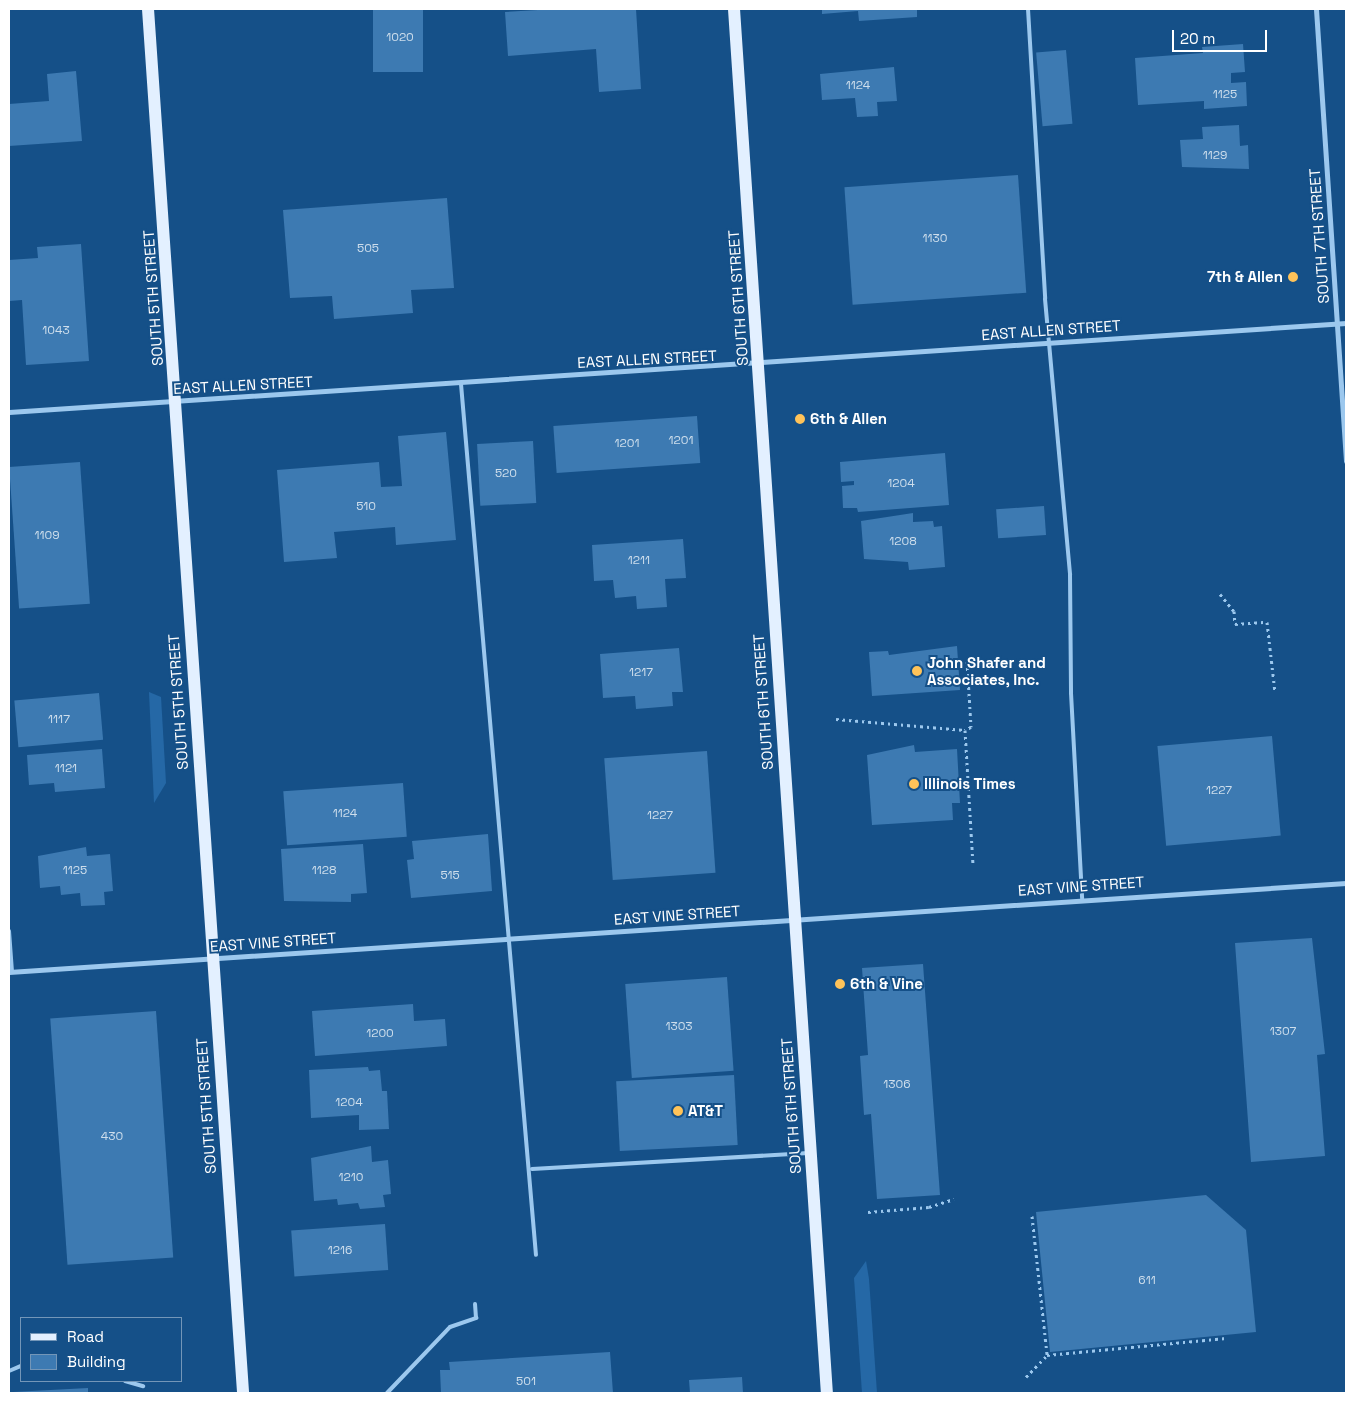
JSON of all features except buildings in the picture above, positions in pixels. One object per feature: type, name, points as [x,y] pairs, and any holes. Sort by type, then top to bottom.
[{"type":"main road","name":"SOUTH 5TH STREET","points":[[148,9],[243,1393]]},
{"type":"main road","name":"SOUTH 6TH STREET","points":[[734,9],[827,1393]]},
{"type":"street","name":"SOUTH 7TH STREET","points":[[1316,9],[1346,461]]},
{"type":"street","name":"EAST ALLEN STREET","points":[[9,412],[461,384],[1048,342],[1346,323]]},
{"type":"street","name":"EAST VINE STREET","points":[[10,972],[794,920],[1082,898],[1346,883]]},
{"type":"lane","points":[[1028,9],[1048,342],[1070,575],[1070,693],[1082,898]]},
{"type":"lane","points":[[461,384],[508,939],[532,1169],[536,1255]]},
{"type":"lane","points":[[9,932],[10,972]]},
{"type":"lane","points":[[532,1169],[811,1153]]},
{"type":"lane","points":[[387,1393],[450,1327],[476,1318],[475,1304]]},
{"type":"lane","points":[[129,1382],[143,1386]]},
{"type":"path","points":[[1220,594],[1234,611],[1235,624],[1267,622],[1275,692]]},
{"type":"path","points":[[836,719],[965,730],[971,727],[967,661]]},
{"type":"path","points":[[965,730],[973,863]]},
{"type":"path","points":[[868,1212],[929,1207],[954,1199]]},
{"type":"path","points":[[1032,1216],[1047,1355]]},
{"type":"path","points":[[1026,1377],[1047,1355],[1226,1338]]},
{"type":"shaded area","points":[[149,692],[161,697],[166,783],[154,803]]},
{"type":"shaded area","points":[[866,1261],[877,1393],[862,1393],[854,1278]]},
{"type":"place","name":"7th & Allen","points":[[1293,277]]},
{"type":"place","name":"6th & Allen","points":[[800,419]]},
{"type":"place","name":"John Shafer and Associates, Inc.","points":[[917,671]]},
{"type":"place","name":"Illinois Times","points":[[914,784]]},
{"type":"place","name":"6th & Vine","points":[[840,984]]},
{"type":"place","name":"AT&T","points":[[678,1111]]}]
